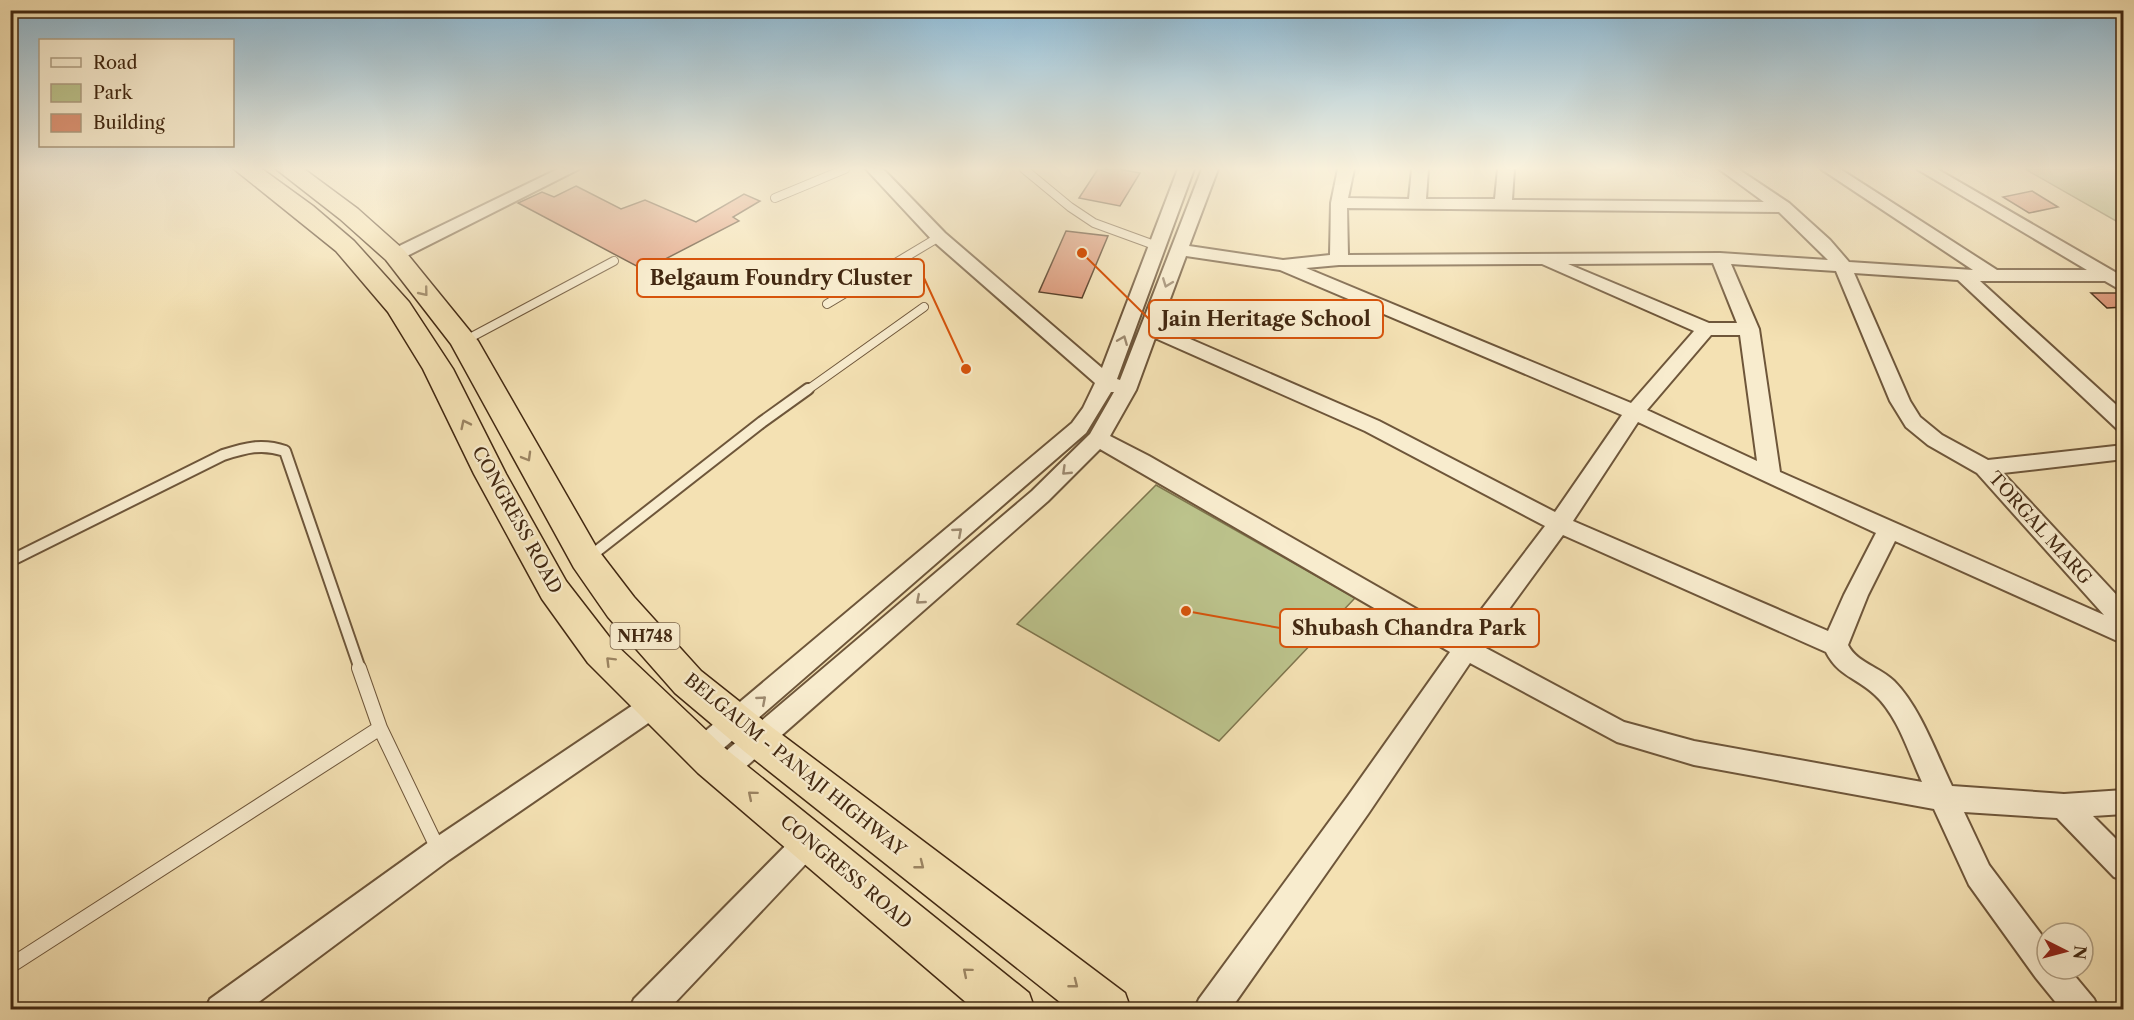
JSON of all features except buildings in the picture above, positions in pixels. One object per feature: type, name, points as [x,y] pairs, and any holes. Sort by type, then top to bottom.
[{"type":"highway","name":"CONGRESS ROAD","points":[[311,217],[345,246],[399,308],[438,369],[490,474],[554,590],[601,652],[712,760],[1012,1010]]},
{"type":"highway","name":"BELGAUM - PANAJI HIGHWAY","points":[[352,217],[395,255],[464,341],[586,559],[646,638],[688,682],[748,731],[1107,1010]]},
{"type":"street","points":[[395,255],[474,217]]},
{"type":"street","points":[[920,217],[939,237],[1116,386]]},
{"type":"street","points":[[712,760],[1040,496],[1098,439],[1168,217]]},
{"type":"street","points":[[748,731],[1079,428],[1092,410],[1116,386],[1150,329],[1192,217]]},
{"type":"street","points":[[1339,217],[1339,260]]},
{"type":"street","name":"TORGAL MARG","points":[[1794,217],[1824,244],[1842,265],[1900,401],[1914,422],[1935,440],[1985,468],[2124,620]]},
{"type":"street","points":[[1903,217],[1993,275]]},
{"type":"street","points":[[2007,217],[2124,287]]},
{"type":"street","points":[[1180,250],[1283,265],[1339,260],[1720,258],[1963,275],[2109,276]]},
{"type":"street","points":[[1540,258],[1706,329],[1749,329]]},
{"type":"street","points":[[1720,258],[1749,329],[1770,476]]},
{"type":"street","points":[[1283,265],[1634,412],[1770,476],[2124,634]]},
{"type":"street","points":[[1963,275],[2124,424]]},
{"type":"street","points":[[1150,329],[1372,426],[1559,524],[1835,645],[1843,660],[1884,687],[1900,706],[1979,874],[2035,950]]},
{"type":"street","points":[[1210,1010],[1358,805],[1466,649],[1559,524],[1634,412],[1706,329]]},
{"type":"street","points":[[1098,439],[1141,461],[1466,649],[1617,731],[1694,753],[1943,798],[2064,806],[2124,802]]},
{"type":"street","points":[[1985,468],[2124,452]]},
{"type":"street","points":[[1835,645],[1856,595],[1890,528]]},
{"type":"street","points":[[220,1010],[440,851],[654,705]]},
{"type":"street","points":[[2064,806],[2124,867]]},
{"type":"street","points":[[645,1010],[809,841]]},
{"type":"street","points":[[2059,981],[2083,1010]]},
{"type":"lane","points":[[1084,217],[1094,223],[1157,246]]},
{"type":"lane","points":[[827,304],[939,237]]},
{"type":"lane","points":[[464,341],[614,261]]},
{"type":"lane","points":[[586,559],[762,422],[924,307]]},
{"type":"lane","points":[[10,561],[223,455],[254,444],[270,445],[285,451],[380,728],[440,851]]},
{"type":"lane","points":[[10,966],[380,728]]},
{"type":"green space","points":[[2108,217],[2123,217],[2123,225]]},
{"type":"green space","points":[[1156,485],[1355,598],[1219,741],[1017,624]]},
{"type":"place","name":"Jain Heritage School","points":[[1082,253]]},
{"type":"place","name":"Belgaum Foundry Cluster","points":[[966,369]]},
{"type":"place","name":"Shubash Chandra Park","points":[[1186,611]]}]
